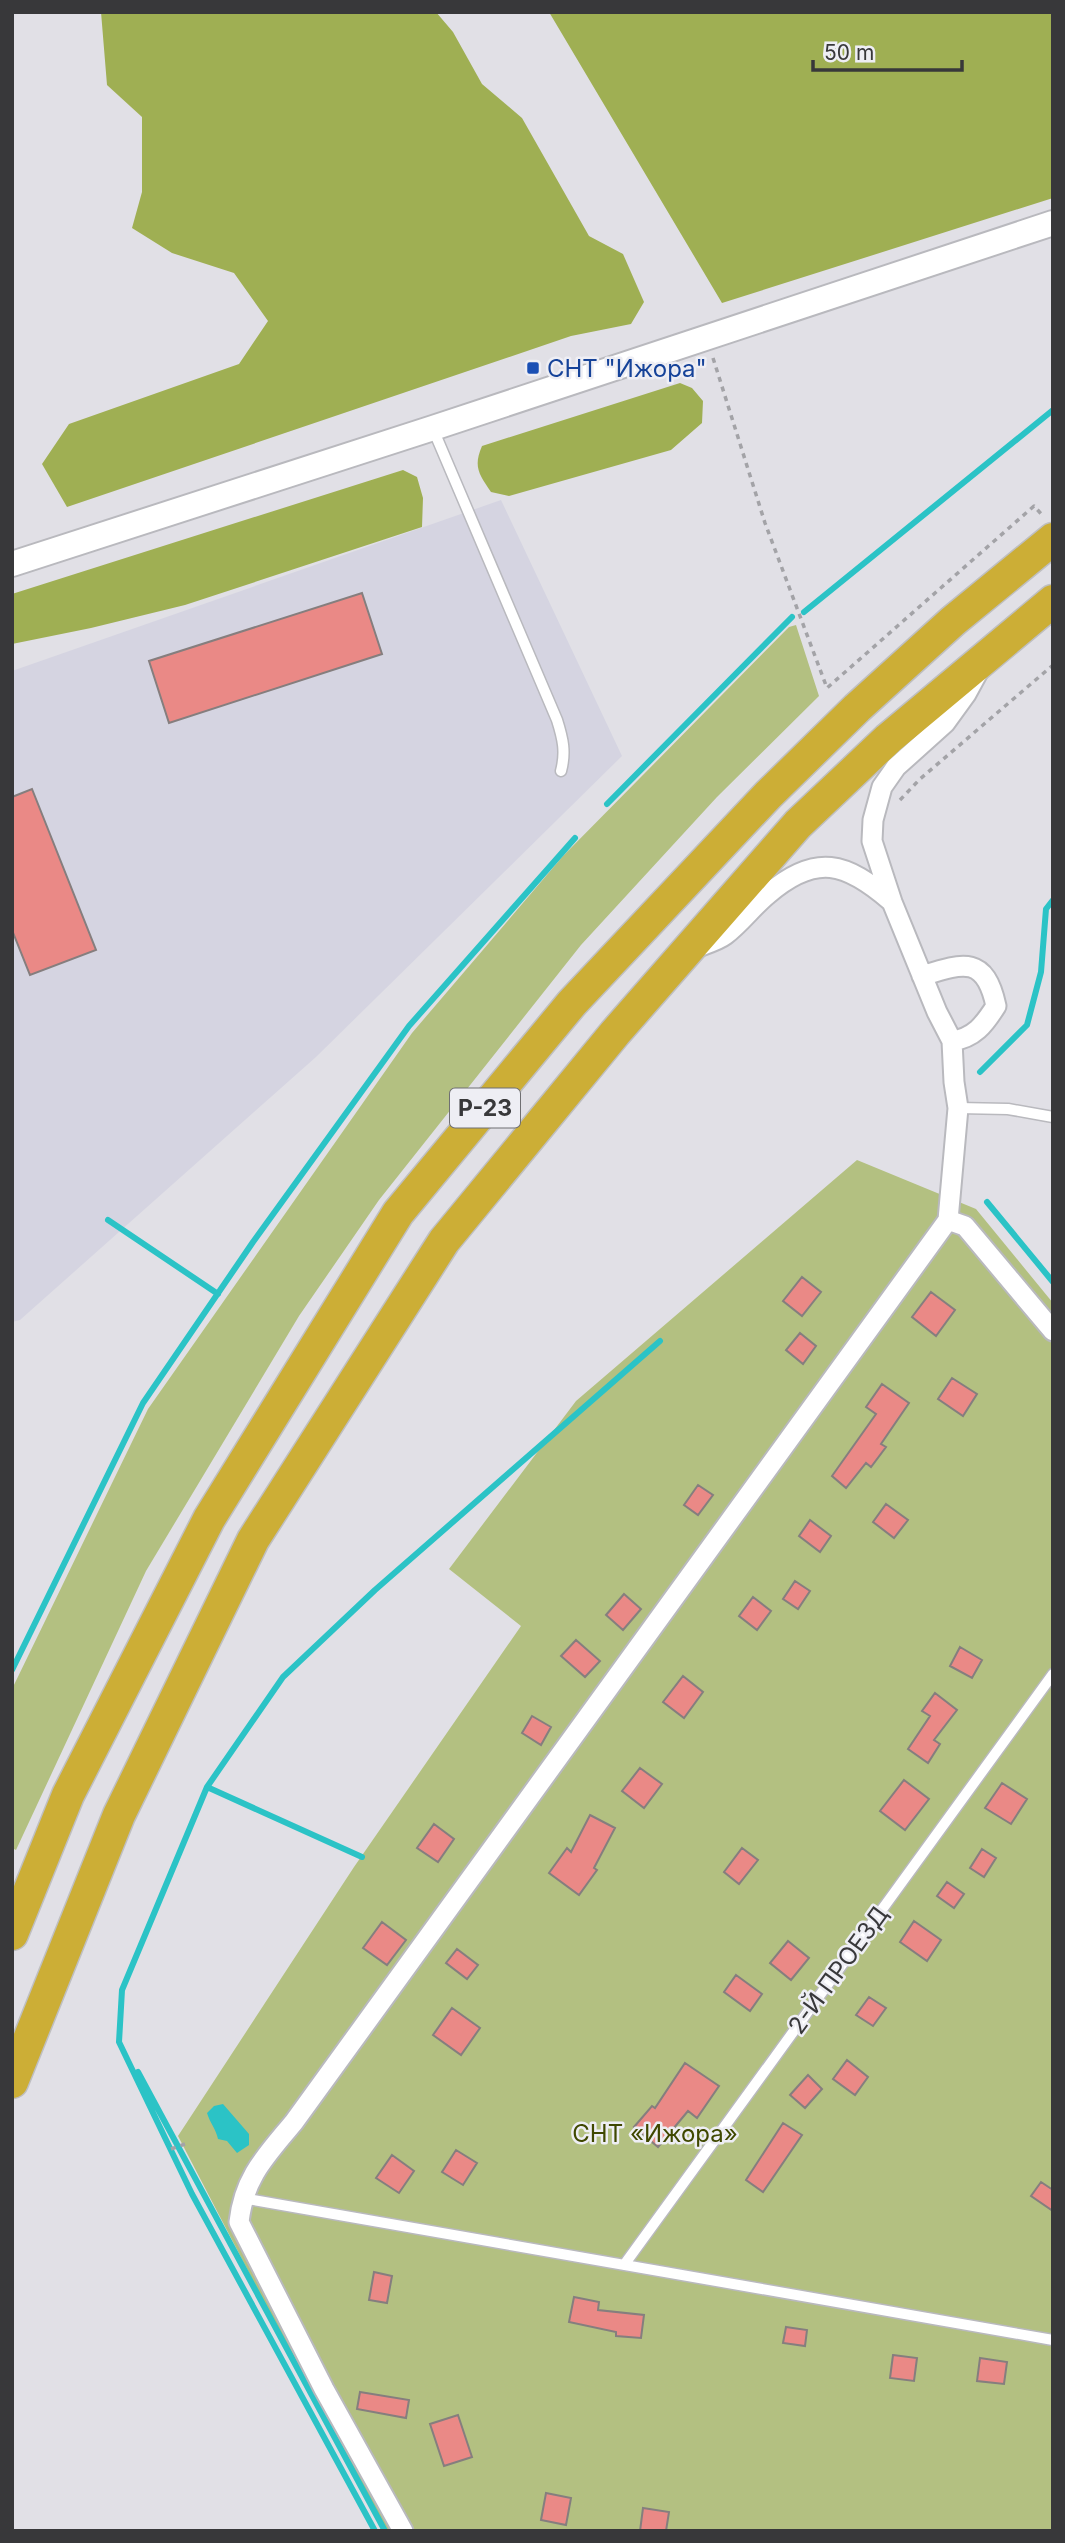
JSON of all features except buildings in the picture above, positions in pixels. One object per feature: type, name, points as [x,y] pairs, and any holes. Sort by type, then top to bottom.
[{"type":"highway","name":"Р-23","points":[[12,1934],[68,1795],[209,1519],[398,1213],[572,1003],[768,795],[857,708],[943,630],[1053,539]]},
{"type":"highway","name":"Р-23","points":[[12,2082],[119,1815],[253,1540],[444,1241],[682,954],[798,824],[888,738],[1053,601]]},
{"type":"street","points":[[12,564],[1053,223]]},
{"type":"street","points":[[403,2531],[324,2389],[239,2222],[242,2198],[257,2166],[302,2111],[948,1220],[958,1108],[952,1041],[937,1012],[892,902],[872,841],[873,820],[879,796],[896,767],[945,723],[966,694],[985,657]]},
{"type":"street","points":[[682,954],[724,936],[768,894],[789,878],[809,868],[828,866],[843,869],[858,876],[892,902]]},
{"type":"street","points":[[922,976],[952,966],[962,966],[975,968],[991,984],[996,1006],[987,1021],[977,1032],[964,1040],[952,1041]]},
{"type":"street","points":[[948,1220],[965,1226],[1053,1331]]},
{"type":"lane","points":[[433,428],[557,720],[564,740],[565,756],[561,771]]},
{"type":"lane","points":[[958,1108],[1008,1109],[1053,1117]]},
{"type":"lane","name":"2-Й ПРОЕЗД","points":[[624,2266],[1053,1674]]},
{"type":"lane","points":[[242,2198],[1053,2340]]},
{"type":"path","points":[[707,338],[765,523],[827,688],[1034,506]]},
{"type":"path","points":[[895,807],[920,779],[1053,665]]},
{"type":"path","points":[[171,2149],[185,2144]]},
{"type":"shaded area","points":[[501,500],[622,756],[316,1057],[20,1320],[12,1322],[12,671]]},
{"type":"green space","points":[[101,12],[436,12],[453,32],[482,84],[522,118],[589,236],[623,254],[644,302],[631,324],[571,336],[67,507],[42,464],[69,424],[239,364],[268,321],[234,273],[172,253],[132,228],[142,192],[142,117],[107,85]]},
{"type":"green space","points":[[549,12],[1053,12],[1053,198],[722,303]]},
{"type":"green space","points":[[680,383],[692,388],[703,401],[702,423],[671,450],[509,496],[491,492],[481,475],[478,460],[482,446]]},
{"type":"green space","points":[[403,470],[417,477],[423,498],[422,527],[185,605],[12,644],[12,594]]},
{"type":"green space","points":[[796,625],[819,696],[717,797],[581,945],[379,1200],[299,1316],[146,1571],[16,1850],[12,1848],[12,1689],[148,1409],[412,1033],[563,856],[789,627]]},
{"type":"green space","name":"СНТ «Ижора»","points":[[857,1160],[976,1209],[1053,1303],[1053,2531],[383,2531],[178,2136],[354,1867],[521,1626],[449,1569],[576,1401]]},
{"type":"water","points":[[223,2104],[249,2134],[249,2145],[237,2153],[227,2141],[218,2139],[207,2113],[214,2106]]},
{"type":"waterway","points":[[804,612],[1053,410]]},
{"type":"waterway","points":[[607,804],[792,617]]},
{"type":"waterway","points":[[12,1670],[143,1403],[253,1242],[409,1026],[575,838]]},
{"type":"waterway","points":[[980,1072],[1027,1025],[1041,972],[1046,909],[1053,900]]},
{"type":"waterway","points":[[987,1202],[1053,1282]]},
{"type":"waterway","points":[[108,1220],[218,1294]]},
{"type":"waterway","points":[[362,1857],[207,1787],[283,1677],[375,1590],[660,1341]]},
{"type":"waterway","points":[[207,1787],[122,1990],[119,2042],[192,2194],[375,2531]]},
{"type":"waterway","points":[[138,2072],[385,2531]]},
{"type":"place","name":"СНТ \"Ижора\"","points":[[533,368]]}]
